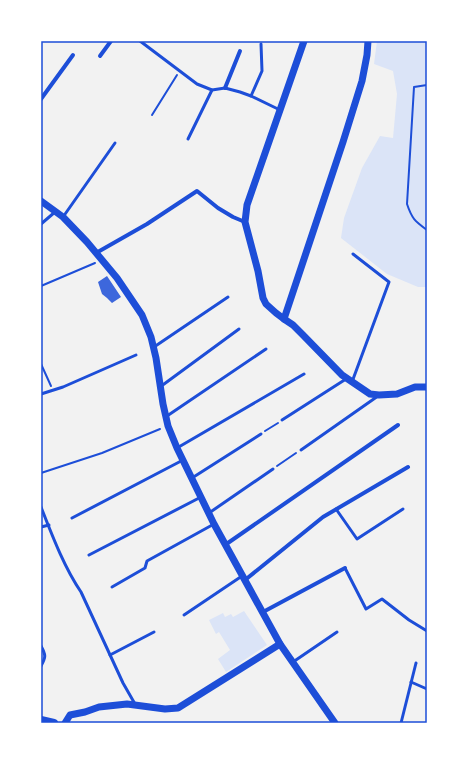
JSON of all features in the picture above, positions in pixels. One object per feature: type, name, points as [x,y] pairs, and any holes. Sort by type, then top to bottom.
[{"type":"main road","points":[[41,720],[54,723]]},
{"type":"street","points":[[100,56],[111,41]]},
{"type":"street","points":[[304,41],[247,205],[245,222],[258,271],[263,298],[266,304],[298,330],[342,375],[370,394],[397,394],[415,387],[427,387]]},
{"type":"street","points":[[284,319],[362,81],[368,41]]},
{"type":"street","points":[[224,88],[240,51]]},
{"type":"street","points":[[41,99],[72,55]]},
{"type":"street","points":[[96,253],[152,221],[197,191],[218,208],[245,222]]},
{"type":"street","points":[[41,201],[63,217],[96,253],[117,278],[142,315],[152,337],[168,426],[192,478],[225,545],[280,644],[335,723]]},
{"type":"street","points":[[225,545],[398,425]]},
{"type":"street","points":[[244,578],[323,517],[408,467]]},
{"type":"street","points":[[263,612],[345,568]]},
{"type":"street","points":[[66,723],[70,715],[99,707],[127,704],[165,709],[178,708],[280,644]]},
{"type":"lane","points":[[140,41],[197,84],[212,90],[224,88],[251,96],[280,110]]},
{"type":"lane","points":[[251,96],[262,71],[261,44]]},
{"type":"lane","points":[[188,139],[212,90]]},
{"type":"lane","points":[[63,217],[115,143]]},
{"type":"lane","points":[[41,224],[55,212]]},
{"type":"lane","points":[[282,420],[350,380],[389,282],[353,254]]},
{"type":"lane","points":[[154,347],[228,297]]},
{"type":"lane","points":[[160,387],[239,329]]},
{"type":"lane","points":[[166,417],[266,348]]},
{"type":"lane","points":[[41,394],[63,387],[136,355]]},
{"type":"lane","points":[[178,448],[304,374]]},
{"type":"lane","points":[[301,450],[379,395]]},
{"type":"lane","points":[[192,478],[261,434]]},
{"type":"lane","points":[[72,518],[184,460]]},
{"type":"lane","points":[[209,513],[273,469]]},
{"type":"lane","points":[[88,555],[201,497]]},
{"type":"lane","points":[[41,507],[66,566],[81,592],[123,683],[136,705]]},
{"type":"lane","points":[[336,509],[357,539],[403,509]]},
{"type":"lane","points":[[112,587],[145,568],[146,562],[214,524]]},
{"type":"lane","points":[[41,528],[48,525]]},
{"type":"lane","points":[[345,568],[366,609],[382,599],[409,620],[427,631]]},
{"type":"lane","points":[[184,615],[244,578]]},
{"type":"lane","points":[[110,655],[154,632]]},
{"type":"lane","points":[[293,662],[337,632]]},
{"type":"lane","points":[[41,646],[45,654],[45,659],[41,666]]},
{"type":"lane","points":[[401,723],[416,663]]},
{"type":"lane","points":[[411,682],[427,689]]},
{"type":"path","points":[[152,115],[180,71]]},
{"type":"path","points":[[427,85],[414,87],[407,204],[410,215],[416,222],[427,230]]},
{"type":"path","points":[[41,286],[102,260]]},
{"type":"path","points":[[41,364],[53,390]]},
{"type":"path","points":[[261,434],[282,420]]},
{"type":"path","points":[[41,472],[102,453],[168,426]]},
{"type":"path","points":[[273,469],[301,450]]},
{"type":"shaded area","points":[[377,41],[427,41],[427,287],[418,287],[387,274],[341,238],[344,218],[362,168],[380,136],[393,138],[397,94],[393,71],[374,64]]},
{"type":"shaded area","points":[[244,611],[267,645],[226,672],[218,659],[230,650],[219,632],[216,634],[209,620],[223,613],[225,617],[231,614],[233,617]]},
{"type":"building","points":[[107,276],[121,297],[112,303],[102,294],[98,282]]}]
